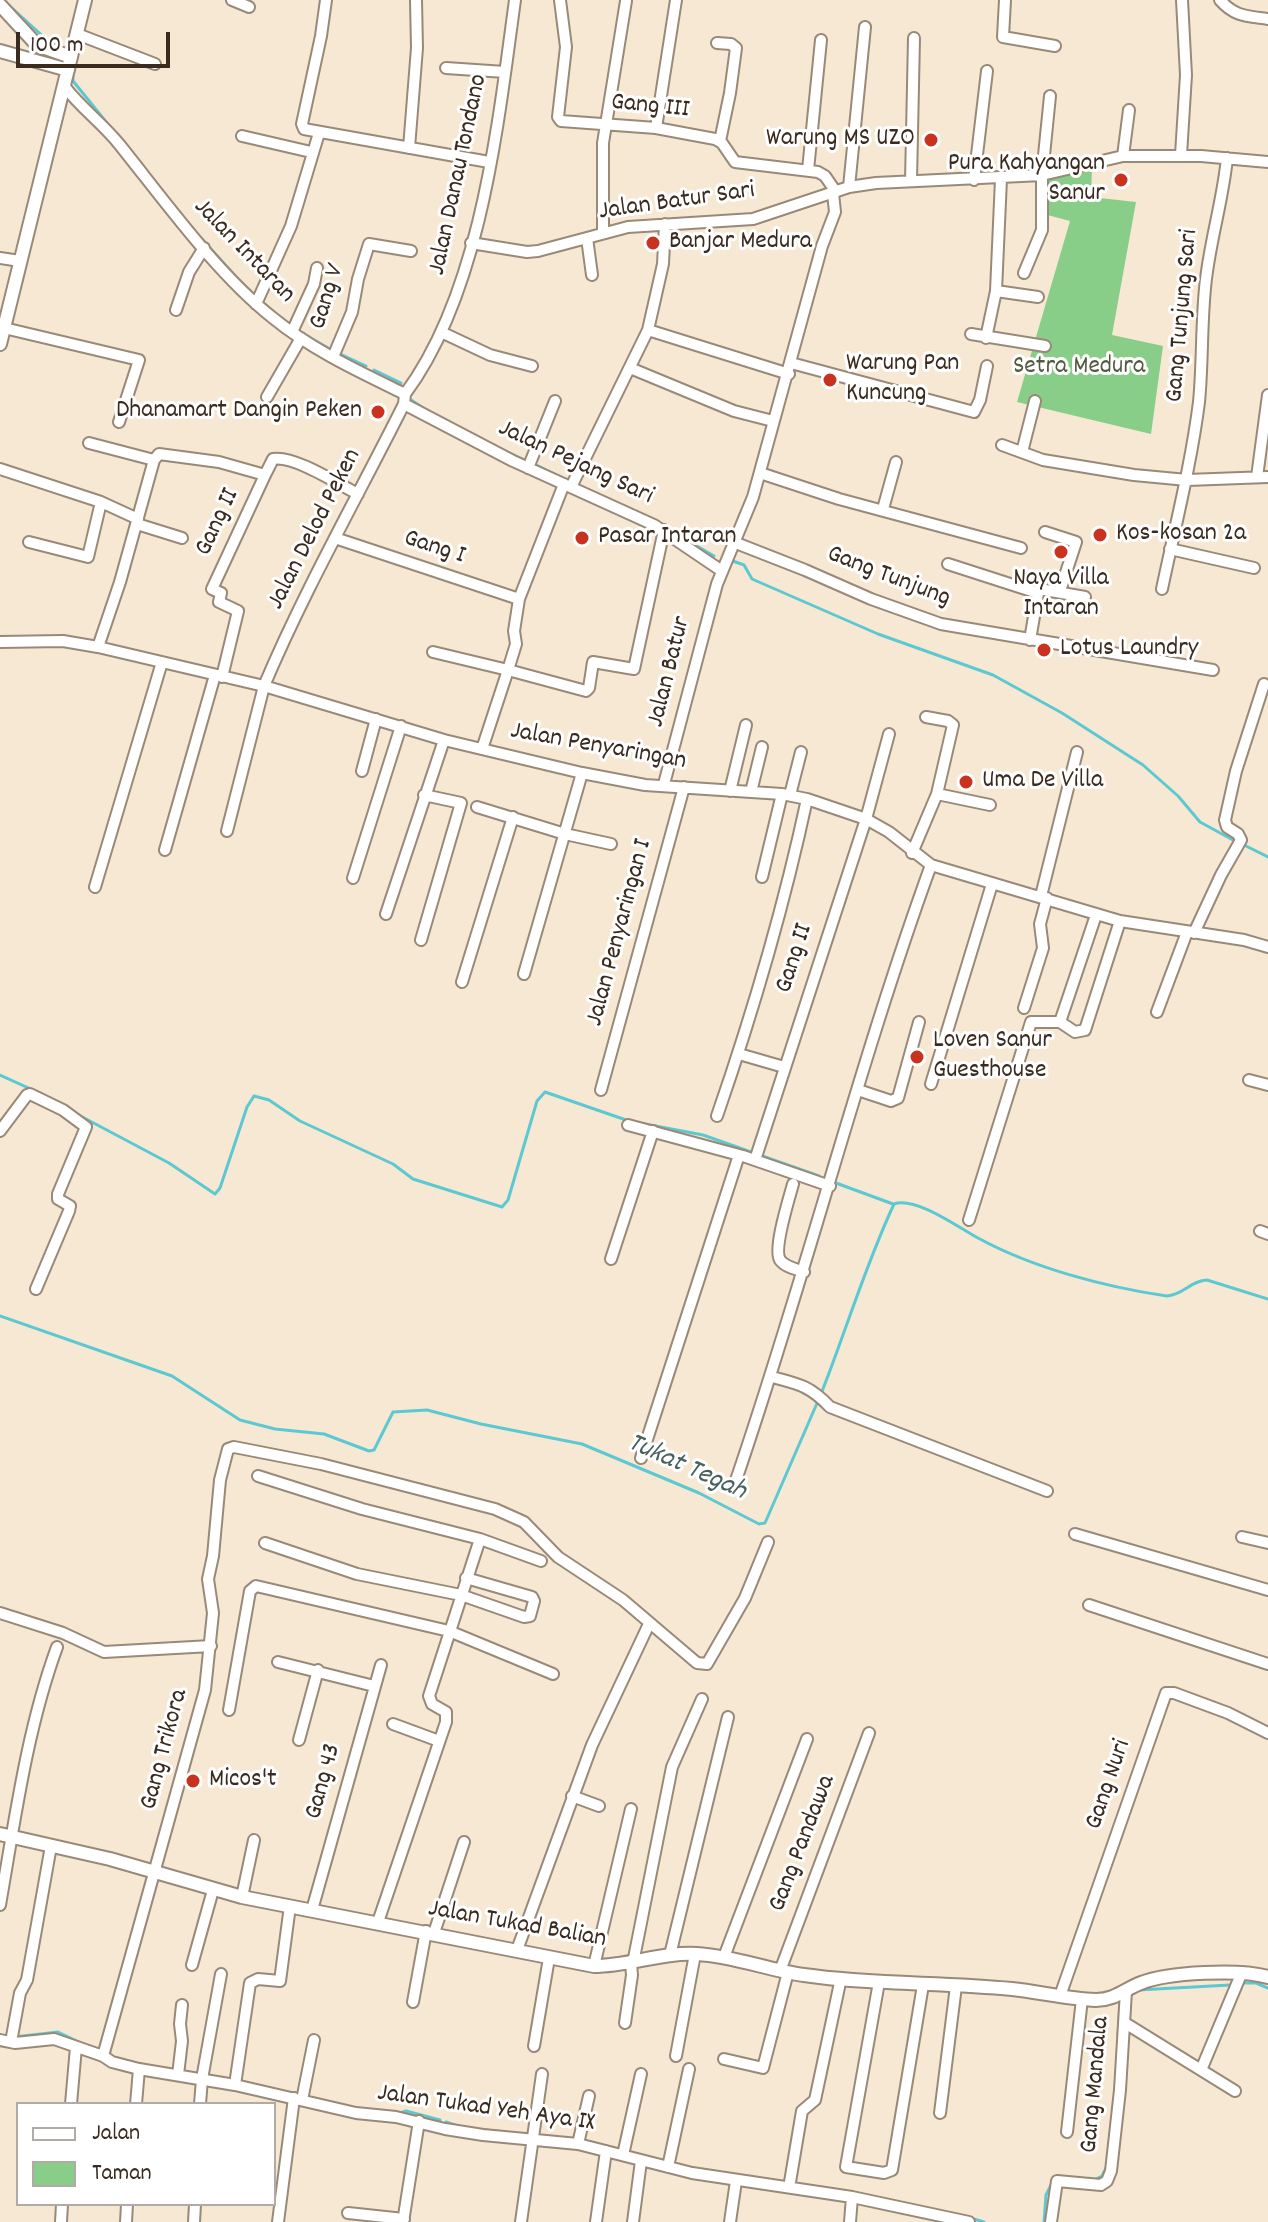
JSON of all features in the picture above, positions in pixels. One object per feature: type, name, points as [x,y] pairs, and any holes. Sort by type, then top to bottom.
[{"type":"street","points":[[0,344],[85,0]]},
{"type":"street","points":[[232,0],[249,7]]},
{"type":"street","points":[[326,0],[302,124],[304,129],[489,162]]},
{"type":"street","points":[[409,148],[417,48],[416,0]]},
{"type":"street","name":"Jalan Danau Tondano","points":[[405,399],[441,332],[457,294],[489,162],[515,0]]},
{"type":"street","name":"Gang III","points":[[560,0],[566,47],[558,117],[566,123],[656,128],[720,141],[732,160],[741,164],[808,170]]},
{"type":"street","points":[[656,128],[676,0]]},
{"type":"street","points":[[1005,0],[1003,37],[1055,46]]},
{"type":"street","points":[[1181,155],[1186,75],[1182,0]]},
{"type":"street","points":[[1220,0],[1230,11],[1268,19]]},
{"type":"street","points":[[603,232],[605,125],[626,1]]},
{"type":"street","points":[[0,5],[54,60]]},
{"type":"street","points":[[849,187],[865,27]]},
{"type":"street","points":[[77,34],[155,64]]},
{"type":"street","points":[[911,181],[914,38]]},
{"type":"street","points":[[821,40],[808,170],[821,173],[834,193]]},
{"type":"street","points":[[717,43],[731,44],[736,48],[720,141]]},
{"type":"street","points":[[0,51],[70,64]]},
{"type":"street","points":[[446,68],[505,72]]},
{"type":"street","points":[[974,180],[987,71]]},
{"type":"street","name":"Jalan Intaran","points":[[65,87],[78,105],[116,140],[204,248],[256,304],[296,335],[405,399]]},
{"type":"street","points":[[1024,273],[1042,230],[1042,175],[1050,96]]},
{"type":"street","points":[[61,105],[78,105]]},
{"type":"street","points":[[1123,156],[1129,110]]},
{"type":"street","points":[[256,304],[291,226],[319,133]]},
{"type":"street","points":[[242,136],[311,152]]},
{"type":"street","name":"Jalan Batur Sari","points":[[471,243],[527,252],[552,249],[603,232],[665,224],[753,219],[849,187],[1042,175],[1123,156],[1181,155],[1268,162]]},
{"type":"street","name":"Gang Tunjung Sari","points":[[1162,589],[1187,480],[1199,399],[1206,281],[1215,219],[1223,198],[1227,158]]},
{"type":"street","points":[[986,338],[996,291],[1001,179]]},
{"type":"street","name":"Jalan Batur","points":[[664,784],[722,571],[750,508],[790,369],[822,246],[835,212],[834,193]]},
{"type":"street","points":[[482,749],[516,644],[514,631],[519,599],[567,486],[648,330],[663,264],[665,224]]},
{"type":"street","points":[[587,238],[592,275]]},
{"type":"street","name":"Gang V","points":[[333,357],[352,312],[369,244],[411,251]]},
{"type":"street","points":[[176,310],[189,272],[204,248]]},
{"type":"street","points":[[0,258],[20,261]]},
{"type":"street","points":[[267,397],[296,335],[317,268]]},
{"type":"street","points":[[996,291],[1038,297]]},
{"type":"street","points":[[4,328],[139,360],[119,422]]},
{"type":"street","points":[[648,330],[790,369],[974,412],[980,400],[987,366]]},
{"type":"street","points":[[441,332],[490,355],[532,366]]},
{"type":"street","points":[[971,334],[1045,346]]},
{"type":"street","points":[[630,368],[734,411],[773,421]]},
{"type":"street","points":[[1002,445],[1043,460],[1091,470],[1187,480],[1263,477],[1268,395]]},
{"type":"street","name":"Jalan Pejang Sari","points":[[405,399],[435,422],[664,530],[722,571]]},
{"type":"street","name":"Jalan Delod Peken","points":[[227,831],[264,686],[300,607],[405,399]]},
{"type":"street","points":[[528,468],[555,401]]},
{"type":"street","points":[[1022,452],[1035,401]]},
{"type":"street","points":[[89,443],[154,460]]},
{"type":"street","points":[[98,647],[154,460],[161,453],[219,462],[265,475],[273,459],[279,458],[294,462],[358,494]]},
{"type":"street","points":[[883,509],[896,462]]},
{"type":"street","points":[[0,469],[101,502],[137,521],[182,538]]},
{"type":"street","points":[[760,473],[839,499],[1021,548]]},
{"type":"street","name":"Gang II","points":[[218,676],[238,611],[219,602],[221,593],[212,589],[265,475]]},
{"type":"street","points":[[29,542],[88,557],[101,502]]},
{"type":"street","points":[[433,652],[586,691],[593,662],[634,669],[664,530]]},
{"type":"street","points":[[1045,532],[1076,542],[1060,591]]},
{"type":"street","name":"Gang I","points":[[335,538],[519,599]]},
{"type":"street","name":"Gang Tunjung","points":[[736,543],[941,624],[1213,670]]},
{"type":"street","points":[[1170,549],[1254,568]]},
{"type":"street","name":"Gang Tunjung","points":[[948,564],[1038,593],[1039,589],[1085,597]]},
{"type":"street","points":[[1030,640],[1038,593]]},
{"type":"street","name":"Jalan Penyaringan","points":[[0,642],[63,641],[98,647],[264,686],[444,740],[582,773],[645,785],[664,784],[807,799],[866,819],[889,832],[931,865],[1120,921],[1244,940],[1268,947]]},
{"type":"street","points":[[95,887],[162,662]]},
{"type":"street","points":[[165,850],[218,676]]},
{"type":"street","points":[[1157,1012],[1190,932],[1241,840],[1227,827],[1225,820],[1236,771],[1264,684]]},
{"type":"street","points":[[912,853],[937,794],[953,725],[948,721],[926,717]]},
{"type":"street","points":[[362,771],[376,719]]},
{"type":"street","points":[[730,791],[746,725]]},
{"type":"street","points":[[353,878],[401,726]]},
{"type":"street","name":"Gang II","points":[[757,1156],[866,819],[889,734]]},
{"type":"street","points":[[386,914],[444,740]]},
{"type":"street","points":[[751,792],[762,747]]},
{"type":"street","points":[[762,877],[801,752]]},
{"type":"street","points":[[1024,1008],[1043,948],[1040,924],[1044,897],[1077,752]]},
{"type":"street","points":[[524,974],[582,773]]},
{"type":"street","name":"Jalan Penyaringan I","points":[[601,1090],[684,787]]},
{"type":"street","points":[[937,794],[990,805]]},
{"type":"street","points":[[421,940],[461,803],[424,795]]},
{"type":"street","points":[[717,1116],[739,1054],[790,881],[807,799]]},
{"type":"street","points":[[477,807],[565,834],[611,844]]},
{"type":"street","points":[[462,982],[513,817]]},
{"type":"street","points":[[734,1486],[772,1377],[893,970],[931,865]]},
{"type":"street","points":[[931,1084],[992,884]]},
{"type":"street","points":[[1060,1022],[1096,915]]},
{"type":"street","points":[[969,1220],[1031,1022],[1060,1022],[1075,1032],[1085,1030],[1120,921]]},
{"type":"street","points":[[858,1090],[891,1101],[898,1098],[919,1022]]},
{"type":"street","points":[[739,1054],[784,1067]]},
{"type":"street","points":[[1249,1080],[1268,1085]]},
{"type":"street","points":[[0,1131],[30,1094],[63,1110],[86,1127],[58,1194],[58,1199],[70,1206],[69,1211],[36,1289]]},
{"type":"street","points":[[628,1125],[739,1155],[757,1156],[830,1186]]},
{"type":"street","points":[[611,1259],[653,1131]]},
{"type":"street","points":[[641,1458],[739,1155]]},
{"type":"street","points":[[793,1184],[778,1257],[783,1264],[804,1272]]},
{"type":"street","points":[[772,1377],[804,1385],[815,1391],[830,1407],[1047,1491]]},
{"type":"street","name":"Gang Trikora","points":[[103,2056],[202,1703],[213,1613],[208,1579],[224,1454],[228,1449],[234,1447],[321,1464],[495,1509],[524,1522],[558,1557],[623,1600],[649,1624]]},
{"type":"street","points":[[258,1476],[362,1509],[480,1539],[541,1561]]},
{"type":"street","points":[[1075,1534],[1268,1590]]},
{"type":"street","points":[[1242,1537],[1268,1543]]},
{"type":"street","points":[[378,1922],[439,1741],[446,1712],[432,1704],[429,1696],[480,1539]]},
{"type":"street","points":[[517,1950],[592,1745],[649,1624],[697,1663],[707,1664],[745,1598],[768,1542]]},
{"type":"street","points":[[265,1543],[357,1574],[461,1595],[524,1617],[530,1616],[534,1601],[532,1597],[466,1578]]},
{"type":"street","points":[[229,1710],[253,1586],[449,1631],[553,1674]]},
{"type":"street","points":[[1089,1605],[1268,1664]]},
{"type":"street","points":[[0,1613],[63,1633],[104,1652],[211,1646]]},
{"type":"street","points":[[0,1905],[6,1835],[57,1647]]},
{"type":"street","points":[[278,1662],[374,1686]]},
{"type":"street","name":"Gang 43","points":[[312,1910],[381,1665]]},
{"type":"street","points":[[299,1740],[318,1670]]},
{"type":"street","name":"Gang Nuri","points":[[1060,1996],[1166,1693],[1174,1693],[1228,1713],[1268,1733]]},
{"type":"street","points":[[625,2023],[632,1963],[672,1767],[702,1699]]},
{"type":"street","points":[[670,1955],[728,1717]]},
{"type":"street","points":[[393,1724],[439,1741]]},
{"type":"street","name":"Gang Pandawa","points":[[724,2059],[763,2068],[784,1972],[869,1733]]},
{"type":"street","points":[[724,1957],[807,1739]]},
{"type":"street","points":[[572,1796],[599,1806]]},
{"type":"street","points":[[594,1966],[631,1809]]},
{"type":"street","name":"Jalan Tukad Balian","points":[[6,1835],[242,1897],[594,1966],[695,1954],[724,1957],[784,1972],[879,1982],[1011,1989],[1082,1999],[1106,1999],[1152,1980],[1242,1972],[1268,1977]]},
{"type":"street","points":[[242,1897],[254,1840]]},
{"type":"street","points":[[413,2002],[430,1932],[464,1842]]},
{"type":"street","points":[[5,2041],[27,1980],[51,1846]]},
{"type":"street","points":[[192,1965],[213,1890]]},
{"type":"street","points":[[235,2085],[250,1983],[258,1979],[280,1981],[290,1906]]},
{"type":"street","points":[[676,2056],[695,1954]]},
{"type":"street","points":[[534,2046],[549,1958]]},
{"type":"street","points":[[1201,2070],[1242,1972]]},
{"type":"street","points":[[200,2102],[221,1974]]},
{"type":"street","points":[[790,2182],[801,2114],[815,2100],[841,1978]]},
{"type":"street","points":[[879,1982],[846,2167],[884,2173],[892,2170],[923,1985]]},
{"type":"street","points":[[940,2113],[956,1986]]},
{"type":"street","name":"Gang Mandala","points":[[1051,2222],[1055,2185],[1060,2179],[1101,2185],[1110,2175],[1120,2090],[1126,1991]]},
{"type":"street","points":[[1067,2132],[1082,1999]]},
{"type":"street","points":[[178,2075],[182,2050],[182,2005]]},
{"type":"street","points":[[1125,2023],[1235,2091]]},
{"type":"street","name":"Jalan Tukad Yeh Aya IX","points":[[5,2041],[54,2039],[139,2069],[235,2085],[356,2113],[419,2121],[445,2129],[579,2141],[668,2167],[736,2181],[852,2197],[943,2219],[969,2222]]},
{"type":"street","points":[[278,2222],[298,2099],[314,2040]]},
{"type":"street","points":[[71,2102],[76,2047]]},
{"type":"street","points":[[136,2102],[139,2069]]},
{"type":"street","points":[[668,2167],[689,2069]]},
{"type":"street","points":[[521,2222],[542,2074]]},
{"type":"street","points":[[623,2155],[641,2074]]},
{"type":"street","points":[[579,2141],[589,2096]]},
{"type":"street","points":[[348,2213],[403,2221],[419,2121]]},
{"type":"street","points":[[596,2222],[606,2151]]},
{"type":"street","points":[[633,2222],[641,2161]]},
{"type":"street","points":[[730,2222],[736,2181]]},
{"type":"street","points":[[850,2222],[852,2197]]},
{"type":"green space","name":"Setra Medura","points":[[1092,167],[1091,197],[1136,202],[1112,335],[1163,346],[1151,434],[1017,402],[1070,221],[1040,213],[1042,179]]},
{"type":"waterway","points":[[3,0],[47,40]]},
{"type":"waterway","points":[[73,69],[73,81],[111,128]]},
{"type":"waterway","points":[[202,239],[245,287]]},
{"type":"waterway","points":[[302,333],[328,348]]},
{"type":"waterway","points":[[338,353],[366,366]]},
{"type":"waterway","points":[[374,370],[401,383]]},
{"type":"waterway","points":[[408,398],[431,413]]},
{"type":"waterway","points":[[498,448],[525,460]]},
{"type":"waterway","points":[[532,463],[569,481]]},
{"type":"waterway","points":[[678,535],[714,556]]},
{"type":"waterway","points":[[730,560],[744,565],[752,579],[878,634],[993,675],[1062,713],[1143,765],[1178,796],[1200,822],[1233,840]]},
{"type":"waterway","points":[[1246,846],[1268,857]]},
{"type":"waterway","points":[[0,1075],[44,1095]]},
{"type":"waterway","points":[[71,1111],[169,1163],[215,1194],[220,1188],[247,1107],[254,1096],[269,1100],[300,1121],[393,1164],[413,1179],[502,1207],[508,1200],[537,1101],[545,1092],[629,1121]]},
{"type":"waterway","points":[[640,1123],[703,1135],[819,1176]]},
{"type":"waterway","points":[[836,1183],[893,1204]]},
{"type":"waterway","name":"Tukat Tegah","points":[[821,1394],[894,1204],[913,1204],[925,1208],[999,1249],[1094,1282],[1167,1296],[1207,1280],[1268,1299]]},
{"type":"waterway","name":"Tukat Tegah","points":[[0,1316],[172,1376],[240,1420],[275,1429],[324,1434],[369,1451],[374,1450],[393,1412],[427,1410],[582,1444],[699,1493],[759,1524],[765,1523],[818,1401]]},
{"type":"waterway","points":[[1242,1983],[1256,1983],[1268,1988]]},
{"type":"waterway","points":[[1138,1990],[1230,1985]]},
{"type":"waterway","points":[[1118,2035],[1120,2000]]},
{"type":"waterway","points":[[14,2037],[58,2032],[83,2044]]},
{"type":"waterway","points":[[397,2114],[406,2111],[440,2120]]},
{"type":"waterway","points":[[446,2122],[461,2127]]},
{"type":"waterway","points":[[469,2128],[513,2133]]},
{"type":"waterway","points":[[1094,2180],[1102,2176],[1107,2166]]},
{"type":"waterway","points":[[1044,2222],[1046,2195],[1055,2177]]},
{"type":"waterway","points":[[1062,2177],[1082,2179]]},
{"type":"waterway","points":[[970,2218],[984,2222]]},
{"type":"place","name":"Warung MS UZO","points":[[931,140]]},
{"type":"place","name":"Pura Kahyangan Sanur","points":[[1121,180]]},
{"type":"place","name":"Banjar Medura","points":[[653,243]]},
{"type":"place","name":"Warung Pan Kuncung","points":[[830,380]]},
{"type":"place","name":"Dhanamart Dangin Peken","points":[[378,412]]},
{"type":"place","name":"Kos-kosan 2a","points":[[1100,535]]},
{"type":"place","name":"Pasar Intaran","points":[[582,538]]},
{"type":"place","name":"Naya Villa Intaran","points":[[1061,552]]},
{"type":"place","name":"Lotus Laundry","points":[[1044,650]]},
{"type":"place","name":"Uma De Villa","points":[[966,782]]},
{"type":"place","name":"Loven Sanur Guesthouse","points":[[917,1057]]},
{"type":"place","name":"Micos't","points":[[193,1781]]}]
